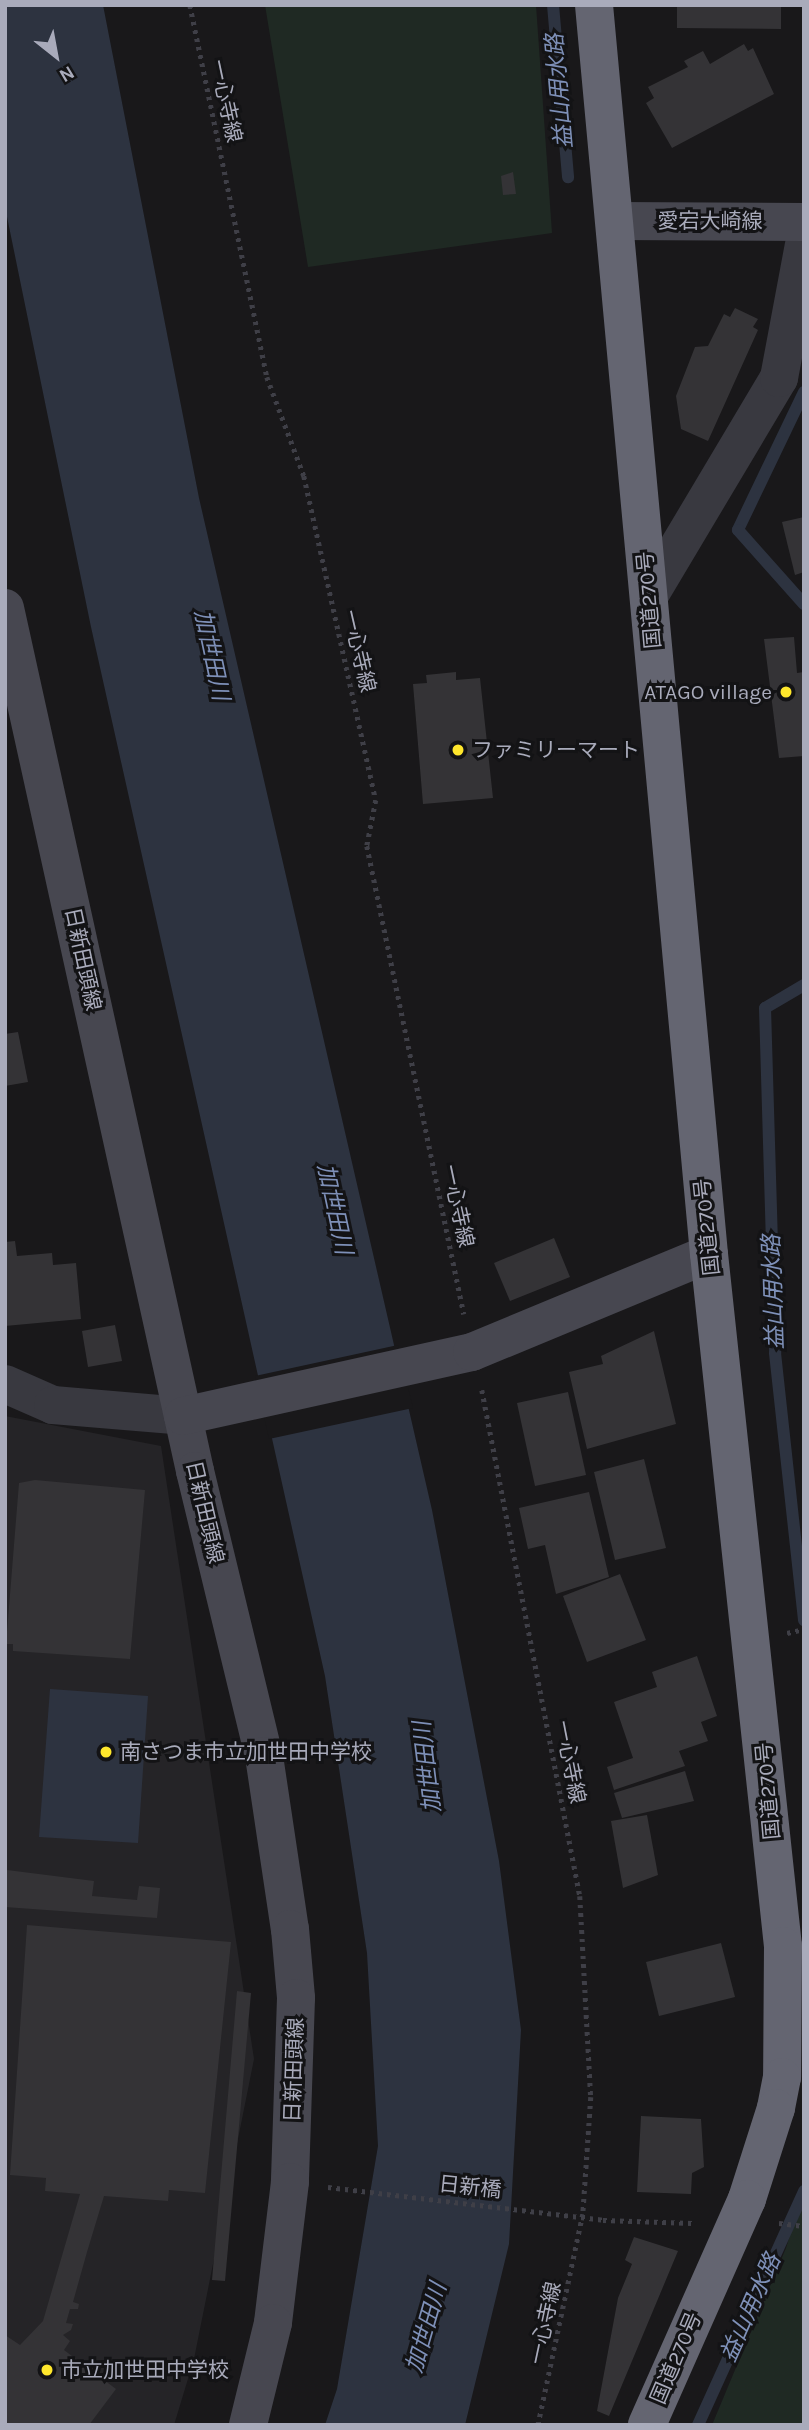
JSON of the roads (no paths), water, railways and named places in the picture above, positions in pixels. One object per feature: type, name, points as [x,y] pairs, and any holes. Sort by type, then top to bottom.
[{"type":"highway","name":"国道270号","points":[[594,5],[709,1254],[782,1932],[793,2075],[747,2199],[647,2425]]},
{"type":"street","name":"愛宕大崎線","points":[[615,221],[804,222]]},
{"type":"street","points":[[649,596],[779,378],[804,245]]},
{"type":"street","name":"日新田頭線","points":[[5,608],[198,1413],[264,1756],[296,1998],[288,2194],[273,2323],[248,2425]]},
{"type":"street","points":[[5,1384],[53,1405],[198,1413],[465,1354],[709,1254]]},
{"type":"water","name":"加世田川","points":[[5,5],[103,5],[199,498],[432,1510],[499,1861],[521,2030],[509,2244],[465,2425],[325,2425],[337,2389],[378,2146],[367,1953],[325,1676],[91,627],[5,207]]},
{"type":"water","points":[[50,1689],[148,1696],[138,1843],[39,1837]]},
{"type":"waterway","name":"益山用水路","points":[[553,5],[568,177]]},
{"type":"waterway","name":"益山用水路","points":[[804,392],[738,530],[804,604]]},
{"type":"waterway","name":"益山用水路","points":[[804,985],[765,1008],[775,1353],[804,1620]]},
{"type":"waterway","name":"益山用水路","points":[[698,2425],[804,2191]]},
{"type":"place","name":"ATAGO village","points":[[786,692]]},
{"type":"place","name":"ファミリーマート","points":[[458,750]]},
{"type":"place","name":"南さつま市立加世田中学校","points":[[106,1752]]},
{"type":"place","name":"市立加世田中学校","points":[[47,2370]]}]
